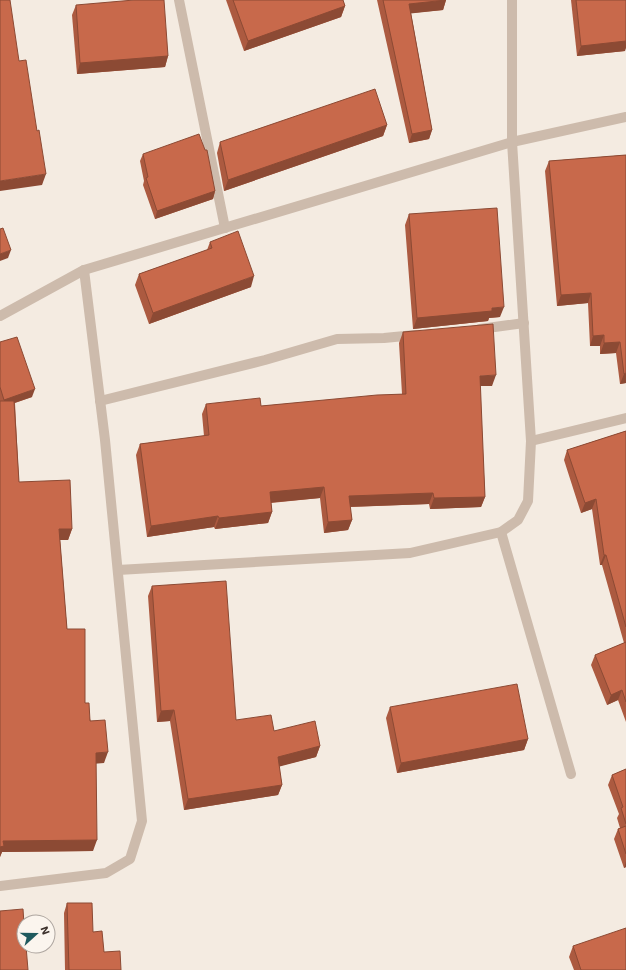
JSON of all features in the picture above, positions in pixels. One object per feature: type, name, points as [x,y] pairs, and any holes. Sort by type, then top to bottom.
[{"type":"street","points":[[179,0],[225,228]]},
{"type":"street","points":[[118,570],[410,553],[501,532],[518,520],[528,501],[531,441],[512,142],[512,0]]},
{"type":"street","points":[[0,316],[84,270],[512,142],[626,117]]},
{"type":"street","points":[[0,886],[106,873],[130,859],[142,821],[105,440],[84,270]]},
{"type":"street","points":[[468,330],[524,323]]},
{"type":"street","points":[[100,401],[265,360],[337,339],[384,338],[422,334]]},
{"type":"street","points":[[531,441],[626,418]]},
{"type":"street","points":[[501,532],[570,774]]},
{"type":"building","points":[[0,0],[10,0],[19,61],[26,60],[37,131],[39,130],[46,174],[0,181]]},
{"type":"building","points":[[134,0],[164,0],[168,56],[80,63],[76,5]]},
{"type":"building","points":[[233,0],[343,0],[345,6],[248,41]]},
{"type":"building","points":[[383,0],[446,0],[409,4],[432,130],[412,134]]},
{"type":"building","points":[[576,0],[626,0],[626,41],[581,46]]},
{"type":"building","points":[[375,89],[387,125],[228,180],[220,142]]},
{"type":"building","points":[[199,134],[205,150],[207,150],[215,191],[157,211],[146,178],[148,177],[143,154]]},
{"type":"building","points":[[626,155],[626,373],[624,374],[620,342],[604,343],[604,335],[593,336],[591,293],[561,295],[549,161]]},
{"type":"building","points":[[497,208],[504,307],[492,308],[492,311],[417,318],[409,214]]},
{"type":"building","points":[[3,228],[11,250],[0,254],[0,229]]},
{"type":"building","points":[[238,231],[254,276],[153,313],[139,274],[212,248],[210,242]]},
{"type":"building","points":[[493,324],[496,375],[480,376],[485,497],[434,498],[433,493],[349,496],[352,520],[328,522],[324,487],[270,492],[272,512],[219,518],[218,516],[151,526],[140,444],[209,435],[206,404],[260,398],[261,406],[377,395],[406,394],[403,332]]},
{"type":"building","points":[[17,337],[35,389],[4,400],[0,387],[0,342]]},
{"type":"building","points":[[0,401],[14,401],[19,482],[70,480],[72,529],[59,529],[67,629],[85,629],[85,703],[89,703],[90,721],[105,720],[108,752],[96,753],[97,840],[3,841],[4,846],[0,847]]},
{"type":"building","points":[[626,431],[626,627],[606,555],[604,555],[596,499],[585,503],[567,450]]},
{"type":"building","points":[[226,581],[236,720],[271,715],[274,731],[315,721],[320,746],[278,757],[282,785],[188,799],[174,710],[161,711],[152,586]]},
{"type":"building","points":[[626,642],[626,702],[622,690],[611,695],[595,655]]},
{"type":"building","points":[[517,684],[528,739],[401,763],[390,707]]},
{"type":"building","points":[[626,769],[626,824],[621,808],[623,807],[612,775]]},
{"type":"building","points":[[626,826],[626,854],[618,829]]},
{"type":"building","points":[[67,903],[92,903],[93,932],[102,931],[104,952],[120,951],[121,970],[69,970]]},
{"type":"building","points":[[23,909],[23,914],[16,914],[16,954],[27,954],[28,970],[0,970],[0,911]]},
{"type":"building","points":[[626,928],[626,970],[581,970],[573,946]]}]
